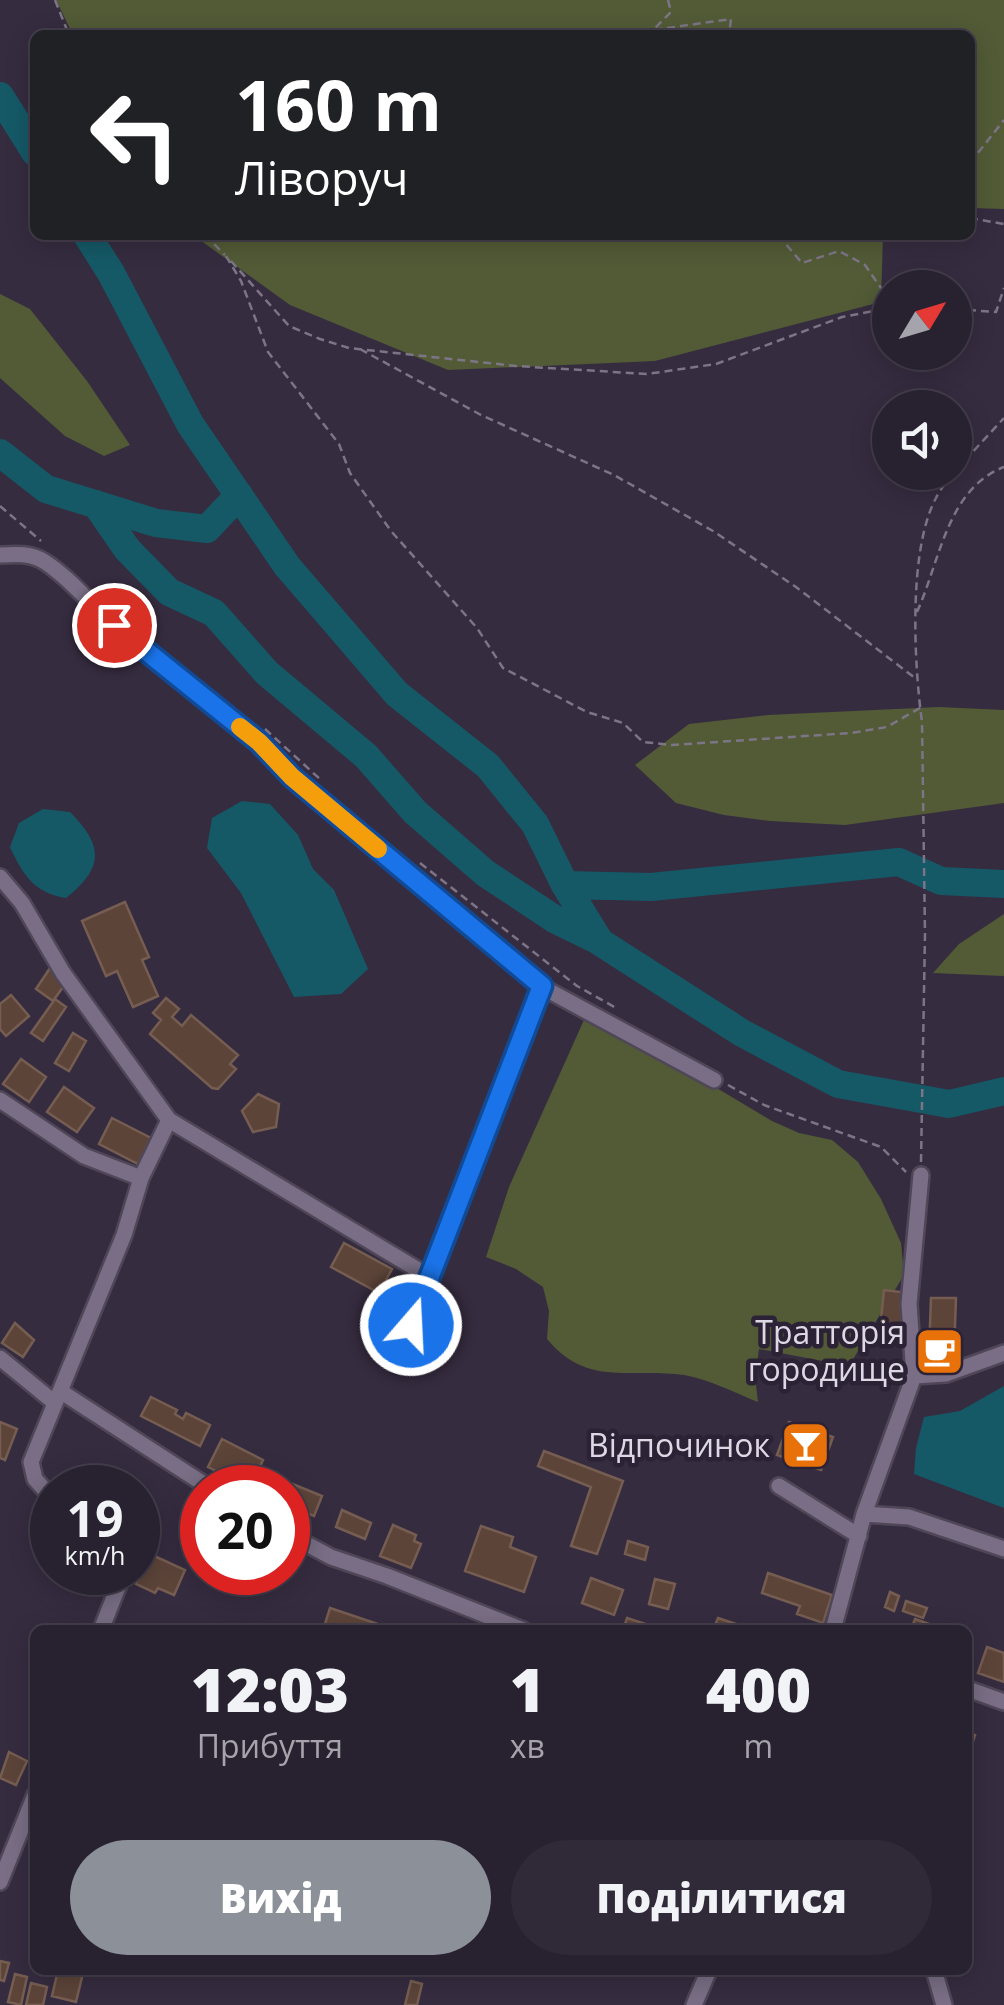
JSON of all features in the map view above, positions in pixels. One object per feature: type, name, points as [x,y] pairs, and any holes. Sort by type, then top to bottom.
[{"type":"street","points":[[0,555],[21,554],[42,560],[54,569],[114,625],[259,742],[292,777],[542,986],[716,1080]]},
{"type":"street","points":[[0,876],[22,903],[63,974],[170,1120],[428,1276]]},
{"type":"street","points":[[411,1325],[542,986]]},
{"type":"street","points":[[0,1100],[84,1156],[141,1178]]},
{"type":"street","points":[[31,1465],[124,1235],[141,1178],[170,1120]]},
{"type":"street","points":[[834,1625],[864,1514],[914,1376],[909,1304],[918,1178]]},
{"type":"street","points":[[914,1376],[946,1374],[1004,1353]]},
{"type":"street","points":[[0,1358],[180,1470]]},
{"type":"street","points":[[779,1486],[859,1536]]},
{"type":"street","points":[[864,1514],[909,1517],[1004,1549]]},
{"type":"street","points":[[310,1546],[331,1558],[511,1625]]},
{"type":"street","points":[[103,1625],[115,1595]]},
{"type":"street","points":[[972,1690],[1004,1702]]},
{"type":"street","points":[[0,1882],[30,1807]]},
{"type":"street","points":[[694,2005],[707,1975]]},
{"type":"street","points":[[935,1975],[944,2005]]},
{"type":"path","points":[[54,0],[67,30]]},
{"type":"path","points":[[653,30],[671,12],[668,0]]},
{"type":"path","points":[[653,30],[731,19],[730,30]]},
{"type":"path","points":[[975,156],[1004,120]]},
{"type":"path","points":[[975,219],[1004,224]]},
{"type":"path","points":[[210,240],[289,326],[320,339],[359,348],[516,366],[647,374],[716,364],[842,317],[872,311]]},
{"type":"path","points":[[782,240],[802,262],[839,251],[865,266],[872,276]]},
{"type":"path","points":[[226,256],[241,281],[268,352],[338,444],[350,473],[391,531],[477,628],[504,668],[586,712],[623,723],[643,742],[672,744],[851,733],[887,726],[920,708]]},
{"type":"path","points":[[996,312],[1004,288]]},
{"type":"path","points":[[972,310],[1004,313]]},
{"type":"path","points":[[359,348],[482,415],[614,475],[713,531],[796,587],[917,680]]},
{"type":"path","points":[[972,450],[1004,418]]},
{"type":"path","points":[[916,613],[960,502],[973,484],[1004,467]]},
{"type":"path","points":[[918,1178],[925,934],[916,613],[927,522],[942,490]]},
{"type":"path","points":[[0,506],[52,551]]},
{"type":"path","points":[[262,726],[330,789]]},
{"type":"path","points":[[412,856],[577,986],[630,1016]]},
{"type":"path","points":[[716,1080],[764,1105],[881,1147],[888,1157],[918,1178]]},
{"type":"green space","points":[[56,0],[1004,0],[1004,209],[975,208],[975,30],[71,30]]},
{"type":"green space","points":[[200,240],[883,240],[882,270],[872,270],[872,304],[655,361],[448,370],[290,305]]},
{"type":"green space","points":[[0,294],[30,309],[87,381],[130,445],[104,456],[65,436],[0,378]]},
{"type":"green space","points":[[939,707],[1004,710],[1004,803],[845,825],[770,821],[676,803],[635,765],[689,724],[768,715]]},
{"type":"green space","points":[[1004,914],[1004,976],[933,973],[959,944]]},
{"type":"green space","points":[[588,1011],[772,1121],[799,1133],[832,1140],[858,1162],[901,1243],[904,1275],[849,1366],[759,1349],[755,1377],[758,1402],[684,1375],[594,1370],[562,1354],[547,1339],[549,1311],[543,1287],[516,1269],[486,1257],[509,1187]]},
{"type":"water","points":[[242,801],[270,804],[298,835],[313,869],[334,890],[368,969],[341,994],[294,997],[241,893],[207,848],[212,818]]},
{"type":"water","points":[[43,809],[70,812],[94,846],[93,867],[66,898],[46,892],[31,881],[10,847],[19,823]]},
{"type":"water","points":[[1004,1386],[1004,1508],[914,1474],[924,1417],[960,1411]]},
{"type":"building","points":[[125,902],[149,957],[142,960],[158,996],[133,1007],[117,971],[106,976],[82,921]]},
{"type":"building","points":[[50,968],[68,980],[53,1001],[36,989]]},
{"type":"building","points":[[11,995],[29,1016],[6,1036],[0,1029],[0,1004]]},
{"type":"building","points":[[166,998],[179,1009],[172,1017],[182,1026],[191,1015],[238,1055],[230,1064],[236,1069],[218,1089],[150,1034],[161,1020],[153,1013]]},
{"type":"building","points":[[55,999],[66,1007],[43,1041],[31,1033]]},
{"type":"building","points":[[73,1033],[86,1041],[69,1071],[55,1063]]},
{"type":"building","points":[[21,1059],[46,1077],[29,1102],[3,1084]]},
{"type":"building","points":[[64,1087],[94,1108],[77,1132],[47,1112]]},
{"type":"building","points":[[258,1094],[279,1104],[276,1127],[253,1132],[242,1111]]},
{"type":"building","points":[[112,1118],[151,1138],[138,1164],[99,1144]]},
{"type":"building","points":[[344,1243],[392,1269],[379,1293],[331,1267]]},
{"type":"building","points":[[884,1290],[909,1293],[905,1340],[879,1338]]},
{"type":"building","points":[[931,1298],[956,1298],[954,1353],[929,1352]]},
{"type":"building","points":[[15,1323],[34,1340],[23,1357],[2,1343]]},
{"type":"building","points":[[151,1397],[177,1410],[175,1414],[183,1419],[186,1413],[210,1425],[200,1446],[141,1416]]},
{"type":"building","points":[[0,1422],[17,1429],[5,1460],[0,1458]]},
{"type":"building","name":"Відпочинок","points":[[789,1422],[833,1437],[821,1470],[777,1455]]},
{"type":"building","points":[[222,1439],[263,1460],[261,1465],[209,1465]]},
{"type":"building","points":[[544,1451],[623,1481],[597,1554],[571,1546],[591,1487],[538,1466]]},
{"type":"building","points":[[310,1491],[322,1496],[314,1516],[310,1514]]},
{"type":"building","points":[[342,1510],[371,1523],[365,1539],[336,1527]]},
{"type":"building","points":[[393,1525],[416,1535],[414,1541],[421,1544],[411,1568],[380,1556]]},
{"type":"building","points":[[481,1526],[513,1537],[510,1547],[536,1557],[524,1592],[465,1571]]},
{"type":"building","points":[[628,1541],[648,1547],[645,1560],[625,1554]]},
{"type":"building","points":[[160,1559],[180,1568],[174,1595],[160,1589]]},
{"type":"building","points":[[768,1573],[832,1595],[823,1623],[797,1614],[800,1606],[762,1593]]},
{"type":"building","points":[[591,1578],[623,1590],[614,1615],[582,1603]]},
{"type":"building","points":[[655,1579],[675,1584],[668,1609],[649,1604]]},
{"type":"building","points":[[890,1592],[899,1596],[894,1611],[885,1607]]},
{"type":"building","points":[[906,1601],[927,1608],[923,1618],[903,1611]]},
{"type":"building","points":[[330,1608],[381,1625],[325,1625]]},
{"type":"building","points":[[627,1618],[649,1625],[625,1625]]},
{"type":"building","points":[[718,1618],[739,1625],[715,1625]]},
{"type":"building","points":[[987,1647],[1004,1653],[1004,1682],[978,1673]]},
{"type":"building","points":[[9,1752],[27,1761],[16,1785],[0,1778]]},
{"type":"building","points":[[0,1961],[9,1963],[4,1981],[0,1980]]},
{"type":"building","points":[[15,1974],[27,1977],[21,2005],[8,2002]]},
{"type":"building","points":[[57,1975],[83,1975],[76,2002],[52,1996]]},
{"type":"building","points":[[411,1981],[422,1984],[417,2005],[405,2005]]},
{"type":"building","points":[[31,1983],[47,1987],[43,2005],[26,2005]]},
{"type":"waterway","points":[[0,96],[30,144]]},
{"type":"waterway","points":[[90,240],[190,424],[287,566],[397,694],[488,766],[535,824],[565,885],[600,942],[742,1033],[838,1084],[949,1104],[1004,1091]]},
{"type":"waterway","points":[[0,453],[46,489],[156,523],[207,529],[239,495]]},
{"type":"waterway","points":[[96,504],[127,549],[169,592],[214,613],[267,673],[366,756],[415,812],[485,873],[556,920],[599,941]]},
{"type":"waterway","points":[[565,885],[651,887],[899,862],[941,881],[1004,884]]},
{"type":"slow traffic","points":[[240,727],[292,777],[378,849]]},
{"type":"place","name":"Тратторія городище","points":[[940,1351]]},
{"type":"place","name":"Відпочинок","points":[[805,1446]]},
{"type":"route","points":[[114,625],[259,742],[292,777],[542,986],[411,1325]]}]
